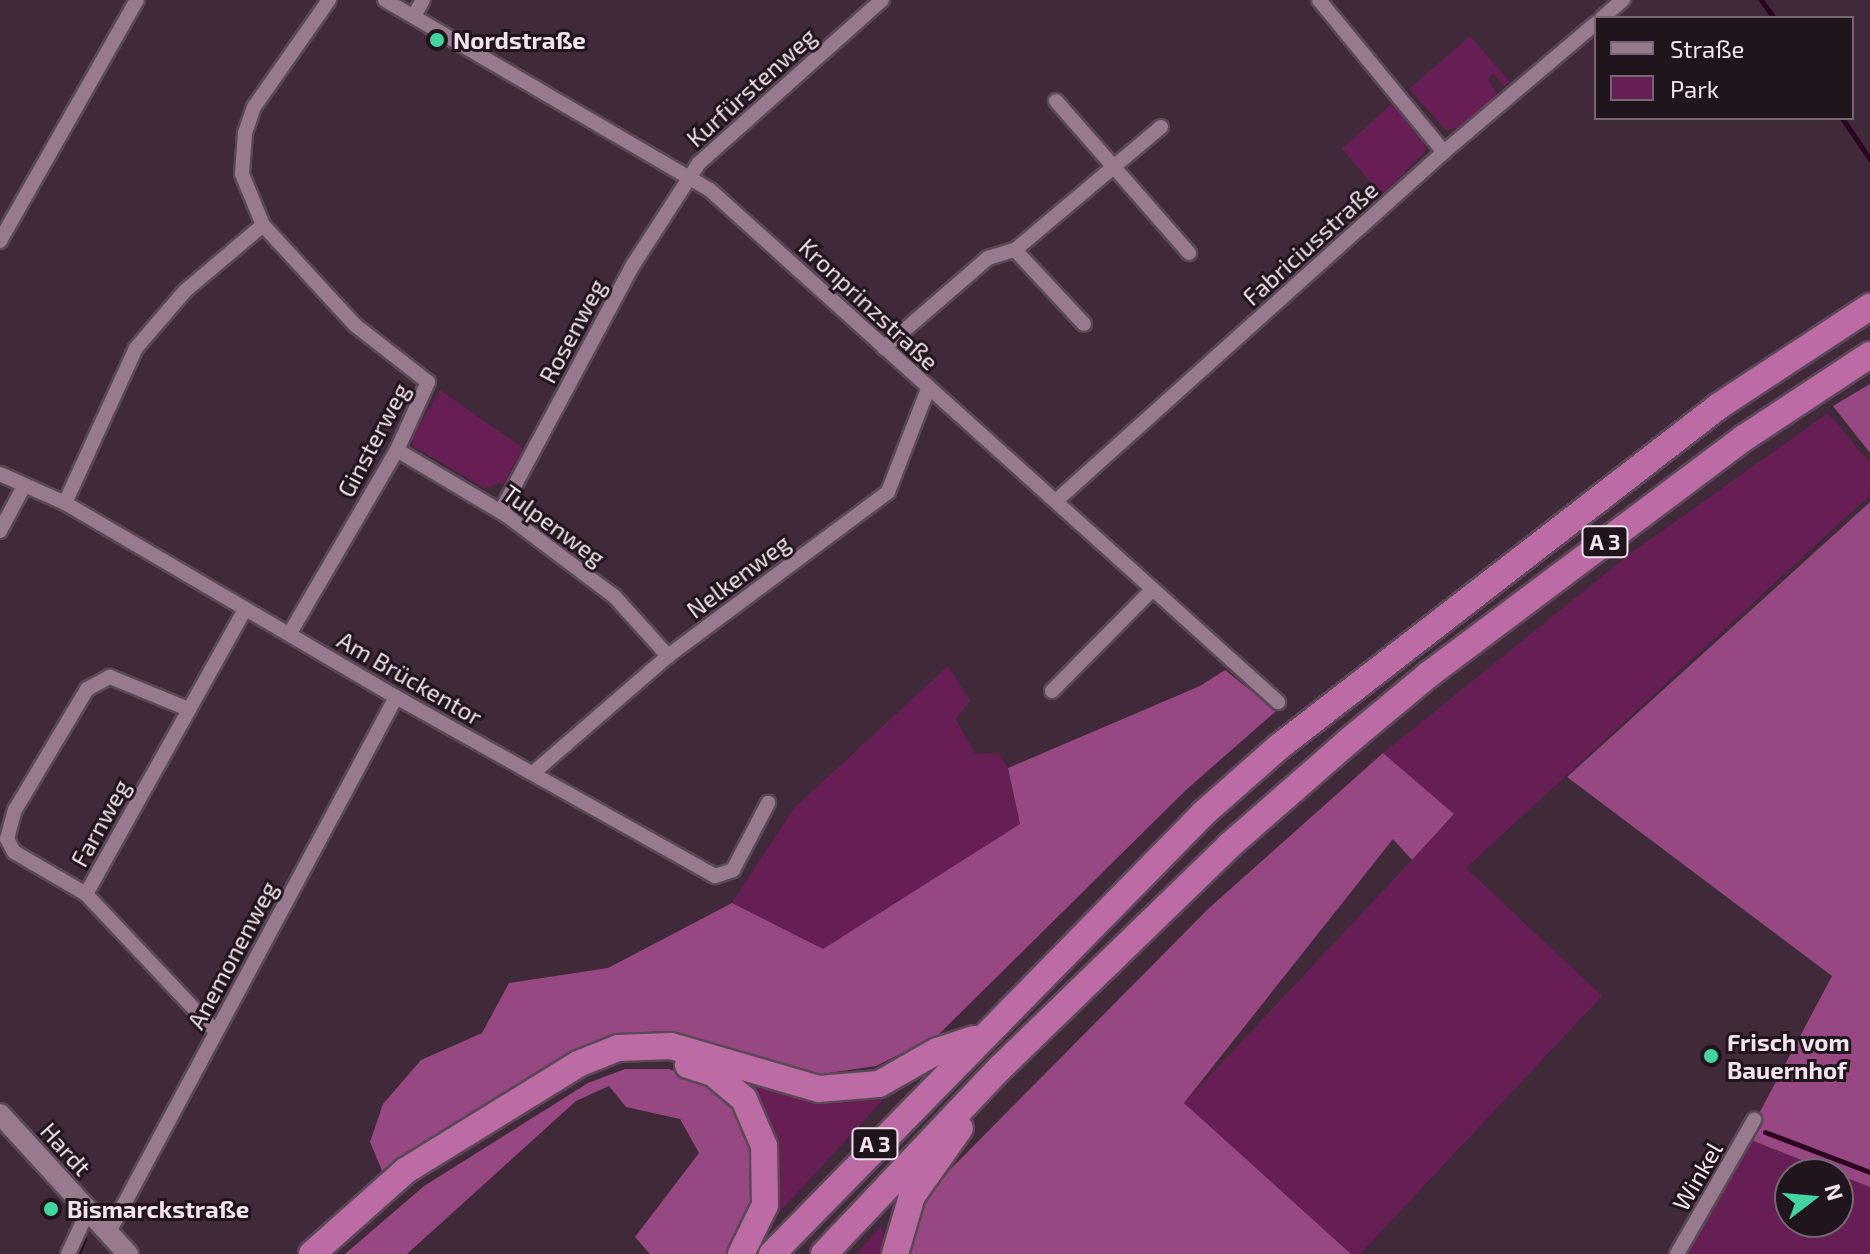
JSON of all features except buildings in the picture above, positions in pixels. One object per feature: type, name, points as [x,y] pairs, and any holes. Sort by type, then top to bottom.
[{"type":"highway","name":"A 3","points":[[772,1254],[981,1036],[1204,813],[1280,746],[1719,406],[1870,307]]},
{"type":"highway","name":"A 3","points":[[824,1254],[1000,1068],[1350,740],[1428,675],[1731,447],[1870,355]]},
{"type":"highway","points":[[312,1254],[405,1171],[578,1064],[618,1048],[671,1046],[819,1089],[879,1084],[937,1051],[981,1036]]},
{"type":"highway","points":[[332,1254],[419,1175],[583,1074],[621,1059],[657,1059],[713,1073],[744,1099],[764,1146],[765,1205],[741,1254]]},
{"type":"highway","points":[[895,1254],[912,1196],[1000,1068]]},
{"type":"main road","name":"Hardt","points":[[0,1114],[128,1254]]},
{"type":"street","points":[[0,241],[137,0]]},
{"type":"street","points":[[65,503],[136,348],[185,291],[263,225],[242,174],[245,133],[254,107],[329,0]]},
{"type":"street","name":"Kronprinzstraße","points":[[385,0],[690,177],[1057,500],[1151,591],[1278,702]]},
{"type":"street","points":[[414,16],[423,0]]},
{"type":"street","name":"Kurfürstenweg","points":[[690,177],[699,163],[882,0]]},
{"type":"street","points":[[1319,0],[1444,152]]},
{"type":"street","points":[[1604,16],[1623,0]]},
{"type":"street","name":"Fabriciusstraße","points":[[1057,500],[1444,152],[1594,25]]},
{"type":"street","points":[[1056,101],[1189,253]]},
{"type":"street","points":[[884,348],[988,258],[1015,250],[1161,127]]},
{"type":"street","name":"Rosenweg","points":[[501,511],[633,265],[690,177]]},
{"type":"street","name":"Ginsterweg","points":[[263,225],[355,325],[428,382],[397,450],[290,633]]},
{"type":"street","points":[[1015,250],[1084,324]]},
{"type":"street","name":"Nelkenweg","points":[[533,773],[668,656],[888,492],[928,389]]},
{"type":"street","name":"Tulpenweg","points":[[397,450],[501,511],[614,596],[668,656]]},
{"type":"street","name":"Am Brückentor","points":[[0,474],[23,488],[65,503],[396,697],[720,877],[733,870],[768,803]]},
{"type":"street","points":[[0,531],[23,488]]},
{"type":"street","points":[[1052,691],[1151,591]]},
{"type":"street","name":"Farnweg","points":[[215,1031],[86,894],[245,609]]},
{"type":"street","points":[[86,894],[14,852],[7,839],[15,810],[87,689],[110,677],[188,709]]},
{"type":"street","name":"Anemonenweg","points":[[108,1234],[396,697]]},
{"type":"street","name":"Winkel","points":[[1677,1254],[1754,1120]]},
{"type":"street","points":[[68,1254],[88,1211]]},
{"type":"green space","points":[[1470,36],[1510,82],[1505,86],[1493,74],[1488,78],[1497,94],[1463,126],[1446,130],[1409,89]]},
{"type":"green space","points":[[1392,103],[1427,149],[1382,195],[1342,149]]},
{"type":"green space","points":[[440,390],[523,448],[504,483],[484,488],[413,446],[412,438]]},
{"type":"green space","points":[[1828,413],[1870,463],[1870,495],[1466,868],[1602,996],[1360,1254],[1351,1254],[1184,1103],[1454,815],[1383,753],[1631,553]]},
{"type":"green space","points":[[948,666],[970,701],[956,719],[975,754],[999,753],[1008,768],[1020,824],[823,949],[732,903],[794,808]]},
{"type":"green space","points":[[738,1077],[892,1090],[772,1220],[778,1185],[772,1137]]},
{"type":"green space","points":[[1746,1138],[1797,1158],[1774,1158],[1774,1238],[1854,1238],[1854,1180],[1870,1187],[1870,1254],[1671,1254]]},
{"type":"green space","points":[[881,1226],[888,1254],[856,1254]]},
{"type":"shaded area","points":[[1870,384],[1870,453],[1833,406]]},
{"type":"shaded area","points":[[1870,502],[1870,1187],[1854,1181],[1854,1158],[1797,1158],[1746,1138],[1832,976],[1567,777]]},
{"type":"shaded area","points":[[1225,670],[1276,711],[1186,790],[938,1035],[876,1066],[821,1074],[671,1040],[575,1057],[383,1173],[370,1142],[383,1104],[421,1060],[482,1033],[509,983],[608,968],[732,903],[823,949],[1020,824],[1008,768],[1200,686]]},
{"type":"shaded area","points":[[1383,753],[1454,814],[1412,860],[1393,839],[1184,1103],[1351,1254],[908,1254],[921,1199],[1208,909]]},
{"type":"shaded area","points":[[625,1069],[669,1069],[710,1084],[736,1106],[753,1150],[754,1206],[729,1254],[650,1254],[635,1237],[699,1153],[680,1119],[626,1107],[609,1086],[576,1101],[407,1254],[345,1254],[424,1186],[588,1083]]},
{"type":"waterway","points":[[1761,0],[1773,16]]},
{"type":"waterway","points":[[1843,120],[1870,159]]},
{"type":"waterway","points":[[1765,1132],[1870,1172]]},
{"type":"waterway","points":[[77,1254],[84,1239]]},
{"type":"place","name":"Nordstraße","points":[[437,40]]},
{"type":"place","name":"Frisch vom Bauernhof","points":[[1711,1056]]},
{"type":"place","name":"Bismarckstraße","points":[[51,1209]]}]
